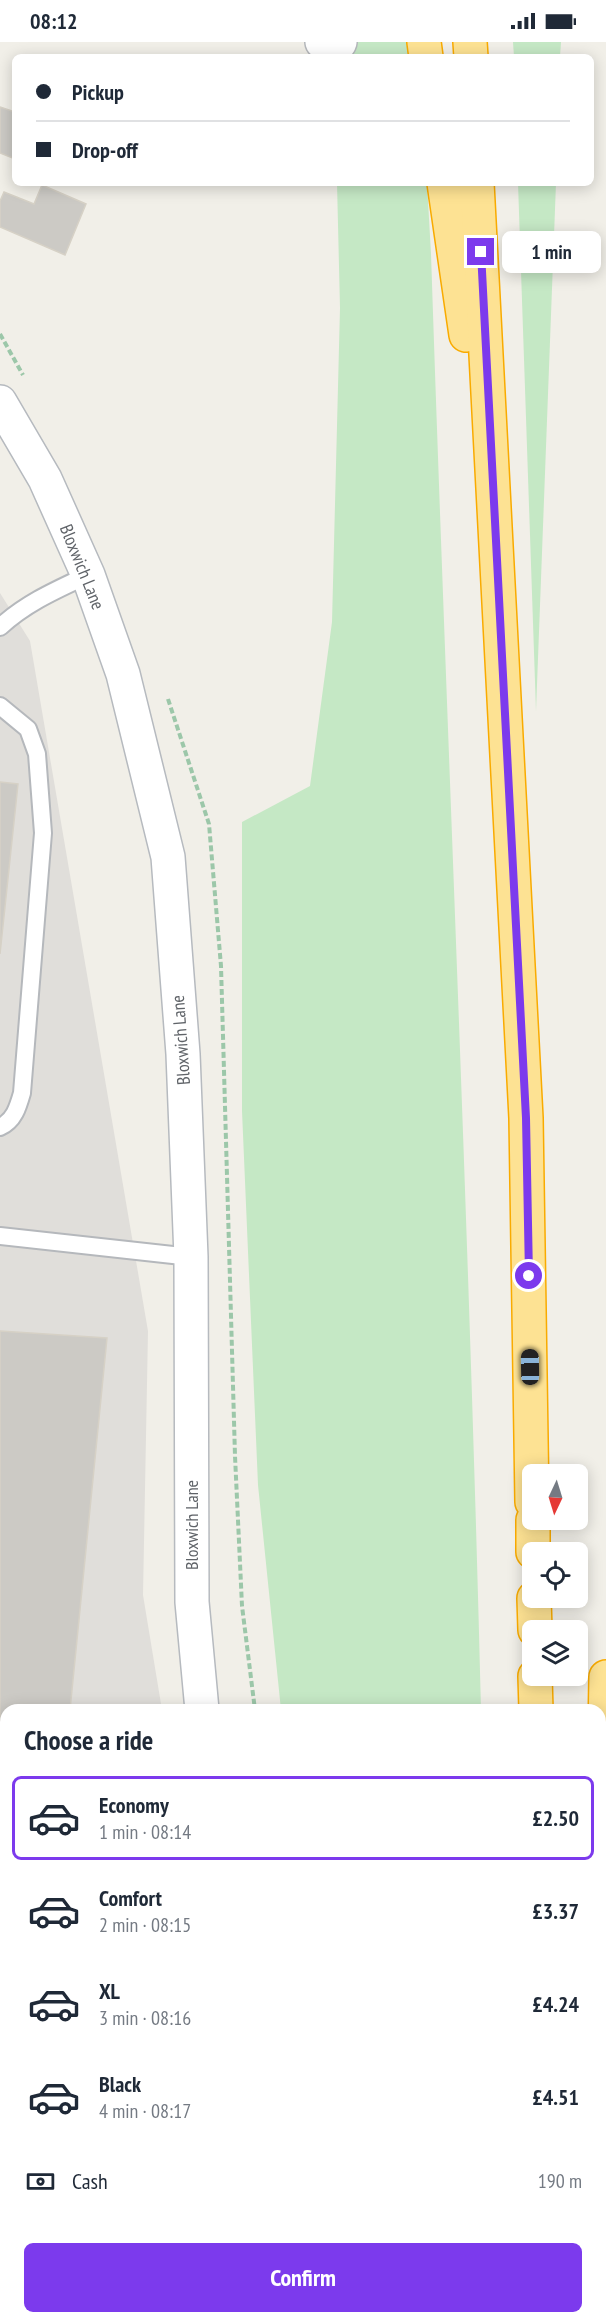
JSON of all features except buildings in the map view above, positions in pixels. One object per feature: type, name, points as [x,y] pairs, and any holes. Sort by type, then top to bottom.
[{"type":"highway","points":[[444,186],[495,533]]},
{"type":"highway","points":[[477,186],[526,1118],[531,1464]]},
{"type":"highway","points":[[606,1677],[606,1704]]},
{"type":"highway","points":[[535,1686],[536,1704]]},
{"type":"street","points":[[322,42],[339,44],[340,42]]},
{"type":"street","name":"Bloxwich Lane","points":[[0,402],[45,479],[88,575],[123,674],[168,857],[183,1054],[191,1257],[192,1602],[201,1704]]},
{"type":"lane","points":[[0,627],[8,611],[88,575]]},
{"type":"lane","points":[[0,706],[28,729],[37,754],[43,833],[22,1093],[18,1108],[8,1124],[0,1128]]},
{"type":"lane","points":[[0,1236],[191,1257]]},
{"type":"path","points":[[235,1456],[242,1606],[254,1704]]},
{"type":"shaded area","points":[[0,593],[30,641],[148,1331],[143,1595],[161,1704],[0,1704]]},
{"type":"green space","points":[[342,42],[418,42],[419,54],[336,54]]},
{"type":"green space","points":[[513,42],[561,42],[560,54],[514,54]]},
{"type":"green space","points":[[337,186],[427,186],[464,1164],[481,1704],[280,1704],[258,1485],[242,1111],[242,822],[310,786],[332,622],[340,308]]},
{"type":"green space","points":[[518,186],[556,186],[536,711]]},
{"type":"route","points":[[481,252],[526,1118],[529,1276]]}]
